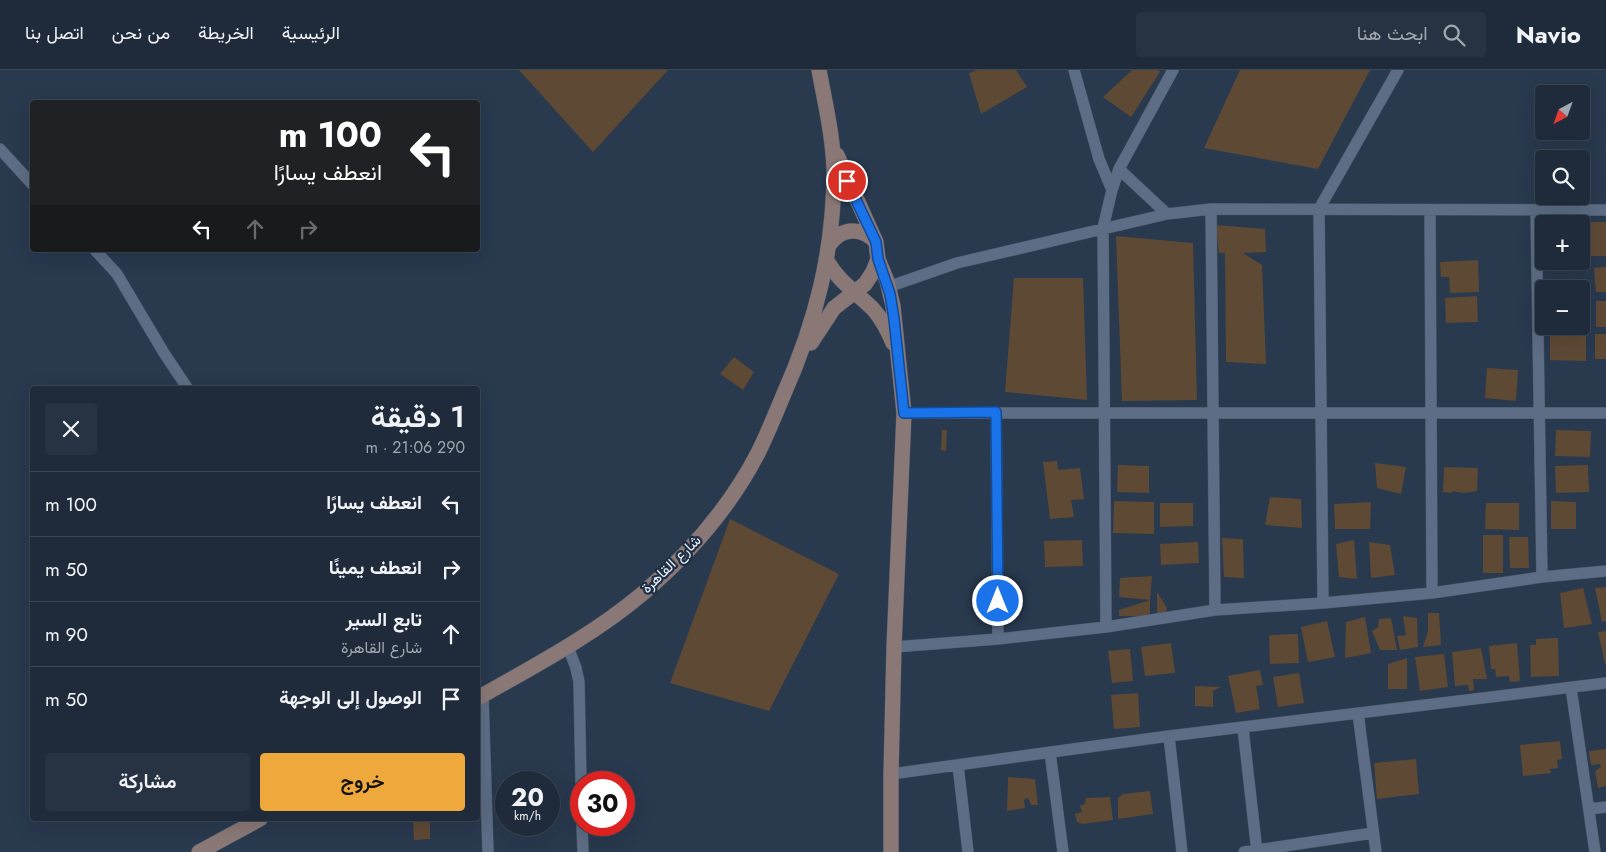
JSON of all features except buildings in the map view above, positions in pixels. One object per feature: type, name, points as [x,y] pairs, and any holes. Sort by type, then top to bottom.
[{"type":"main road","name":"شارع القاهرة","points":[[480,696],[568,647],[641,595],[699,538],[733,494],[758,453],[796,367],[814,315],[830,244],[834,194],[833,144],[819,70]]},
{"type":"main road","name":"شارع القاهرة","points":[[796,367],[834,308],[870,278],[878,259],[876,242],[855,199],[833,144]]},
{"type":"main road","points":[[830,244],[838,235],[855,230],[866,234],[876,242]]},
{"type":"main road","points":[[878,259],[893,306],[904,413],[894,646],[891,774],[892,852]]},
{"type":"main road","points":[[827,261],[841,281],[873,310],[881,320],[897,354]]},
{"type":"main road","points":[[199,852],[256,821]]},
{"type":"street","points":[[1074,70],[1099,159],[1112,190]]},
{"type":"street","points":[[1106,627],[1103,228],[1119,169],[1173,70]]},
{"type":"street","points":[[1323,603],[1320,209],[1398,70]]},
{"type":"street","points":[[0,149],[30,182]]},
{"type":"street","points":[[1119,169],[1167,214]]},
{"type":"street","points":[[1211,209],[1215,610]]},
{"type":"street","points":[[888,287],[957,263],[1167,214],[1211,209],[1606,210]]},
{"type":"street","points":[[1430,211],[1432,593]]},
{"type":"street","points":[[1536,211],[1542,577]]},
{"type":"street","points":[[97,252],[117,274],[164,354],[186,386]]},
{"type":"street","points":[[996,412],[998,639]]},
{"type":"street","points":[[904,413],[1606,413]]},
{"type":"street","points":[[894,646],[998,639],[1106,627],[1215,610],[1432,593],[1542,577],[1606,571]]},
{"type":"street","points":[[568,647],[579,682],[582,771]]},
{"type":"street","points":[[891,774],[1169,736],[1606,683]]},
{"type":"street","points":[[1571,688],[1595,852]]},
{"type":"street","points":[[480,696],[488,852]]},
{"type":"street","points":[[1358,713],[1376,852]]},
{"type":"street","points":[[1242,728],[1257,851]]},
{"type":"street","points":[[1169,736],[1182,852]]},
{"type":"street","points":[[1050,752],[1063,852]]},
{"type":"street","points":[[958,765],[968,852]]},
{"type":"street","points":[[1589,809],[1606,807]]},
{"type":"street","points":[[1244,852],[1373,833]]},
{"type":"street","points":[[582,836],[583,852]]},
{"type":"route","points":[[847,181],[876,242],[878,259],[887,281],[893,306],[904,413],[996,412],[998,601]]}]
